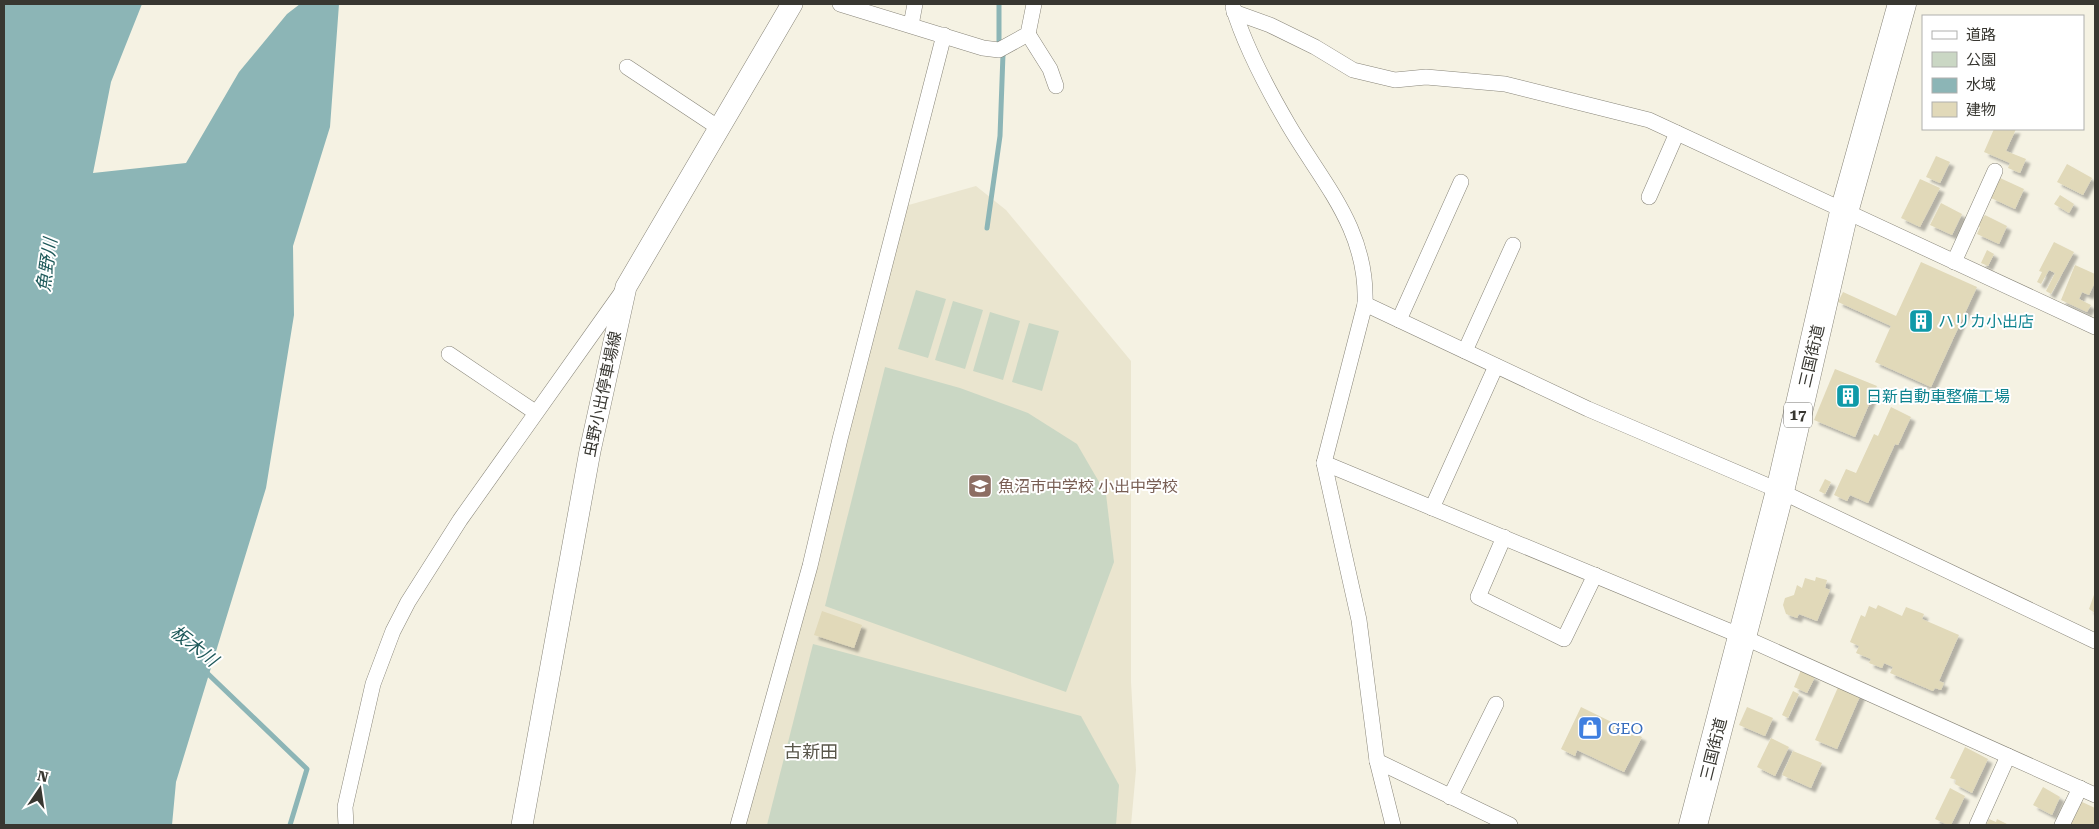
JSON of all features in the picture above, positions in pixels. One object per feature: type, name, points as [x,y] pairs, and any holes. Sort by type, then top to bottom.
[{"type":"highway","name":"三国街道","points":[[1693,825],[1780,491],[1844,212],[1902,4]]},
{"type":"main road","name":"虫野小出停車場線","points":[[522,825],[590,451],[626,287],[792,4]]},
{"type":"street","points":[[840,4],[983,48],[1004,47],[1028,34]]},
{"type":"street","points":[[911,25],[915,4]]},
{"type":"street","points":[[1034,4],[1028,34],[1050,69],[1056,86]]},
{"type":"street","points":[[1233,8],[1315,47],[1353,70],[1394,80],[1426,77],[1505,84],[1649,120],[1954,262],[2094,322]]},
{"type":"street","points":[[1233,8],[1260,73],[1289,125],[1345,212],[1359,250],[1366,280],[1365,304],[1324,463],[1359,620],[1377,761],[1393,825]]},
{"type":"street","points":[[738,825],[810,566],[845,420],[944,35]]},
{"type":"street","points":[[627,67],[719,128]]},
{"type":"street","points":[[1649,197],[1677,134]]},
{"type":"street","points":[[1954,262],[1995,171]]},
{"type":"street","points":[[1399,320],[1461,182]]},
{"type":"street","points":[[1465,351],[1513,245]]},
{"type":"street","points":[[346,825],[344,807],[373,684],[393,631],[408,602],[460,520],[535,412],[626,287]]},
{"type":"street","points":[[1365,304],[1588,409],[1780,491],[2095,641]]},
{"type":"street","points":[[449,354],[535,412]]},
{"type":"street","points":[[1432,508],[1496,366]]},
{"type":"street","points":[[1324,463],[1742,636],[2095,795]]},
{"type":"street","points":[[1504,537],[1478,597],[1564,639],[1595,575]]},
{"type":"street","points":[[1450,797],[1496,704]]},
{"type":"street","points":[[1977,825],[2008,756]]},
{"type":"street","points":[[1377,761],[1510,825]]},
{"type":"street","points":[[2062,825],[2080,788]]},
{"type":"shaded area","name":"魚沼市中学校 小出中学校","points":[[976,186],[1006,210],[1131,361],[1131,682],[1136,770],[1131,825],[743,825],[898,208]]},
{"type":"green space","points":[[916,290],[946,299],[928,358],[898,349]]},
{"type":"green space","points":[[953,301],[983,310],[965,369],[935,360]]},
{"type":"green space","points":[[990,312],[1020,321],[1003,380],[973,371]]},
{"type":"green space","points":[[1029,323],[1059,331],[1042,391],[1012,382]]},
{"type":"green space","points":[[885,367],[960,388],[1028,413],[1077,444],[1106,494],[1114,562],[1066,692],[825,606]]},
{"type":"green space","points":[[813,644],[1081,716],[1119,785],[1116,825],[767,825]]},
{"type":"water","name":"魚野川","points":[[4,4],[142,4],[111,82],[93,173],[186,163],[239,72],[287,14],[300,4],[339,4],[330,127],[293,246],[294,315],[266,488],[176,782],[172,825],[4,825]]},
{"type":"building","points":[[1994,130],[2016,130],[2006,151],[2026,159],[2020,173],[2008,168],[2010,163],[1984,152]]},
{"type":"building","points":[[1936,156],[1950,162],[1940,183],[1926,177]]},
{"type":"building","points":[[2067,164],[2092,178],[2083,195],[2057,182]]},
{"type":"building","points":[[2000,178],[2024,189],[2015,209],[1991,198]]},
{"type":"building","points":[[1920,179],[1940,188],[1920,227],[1901,218]]},
{"type":"building","points":[[2060,195],[2074,204],[2069,213],[2054,204]]},
{"type":"building","points":[[1941,203],[1962,214],[1952,235],[1930,225]]},
{"type":"building","points":[[1985,215],[2007,226],[1999,244],[1977,234],[1980,227],[1977,225]]},
{"type":"building","points":[[2054,242],[2074,252],[2051,294],[2046,291],[2055,273],[2049,270],[2041,284],[2037,282],[2042,272],[2039,271]]},
{"type":"building","points":[[1987,250],[1994,254],[1988,266],[1981,263]]},
{"type":"building","name":"ハリカ小出店","points":[[1921,262],[1977,287],[1931,387],[1875,362],[1891,326],[1838,302],[1843,292],[1896,316]]},
{"type":"building","points":[[2075,265],[2095,274],[2095,282],[2089,295],[2082,292],[2079,299],[2091,305],[2087,312],[2061,300]]},
{"type":"building","name":"日新自動車整備工場","points":[[1835,369],[1877,386],[1855,437],[1814,420]]},
{"type":"building","points":[[1891,407],[1911,417],[1898,445],[1895,444],[1868,503],[1850,495],[1847,501],[1834,495],[1846,469],[1856,473],[1874,434],[1878,436]]},
{"type":"building","points":[[1825,479],[1831,482],[1825,494],[1819,491]]},
{"type":"building","points":[[1816,577],[1827,580],[1825,588],[1830,590],[1817,621],[1799,614],[1797,618],[1786,614],[1783,605],[1785,598],[1794,595],[1797,585],[1802,588],[1805,578],[1815,581]]},
{"type":"building","points":[[2095,592],[2095,613],[2089,609]]},
{"type":"building","points":[[1878,605],[1902,616],[1906,607],[1924,614],[1922,619],[1959,635],[1939,681],[1944,683],[1941,690],[1935,688],[1933,691],[1890,673],[1893,667],[1884,663],[1882,668],[1869,663],[1871,659],[1856,653],[1859,646],[1850,642],[1861,615],[1865,617],[1869,606],[1876,609]]},
{"type":"building","points":[[822,611],[862,625],[854,648],[814,635]]},
{"type":"building","points":[[1801,670],[1815,677],[1807,693],[1794,687]]},
{"type":"building","points":[[1839,685],[1861,694],[1837,749],[1815,740]]},
{"type":"building","points":[[1793,691],[1799,694],[1788,718],[1782,715]]},
{"type":"building","points":[[1581,707],[1642,737],[1624,772],[1577,750],[1575,756],[1561,749]]},
{"type":"building","points":[[1747,707],[1773,718],[1765,736],[1739,725]]},
{"type":"building","points":[[1771,738],[1789,747],[1775,776],[1757,767]]},
{"type":"building","points":[[1965,747],[1988,759],[1972,793],[1955,784],[1956,780],[1950,778]]},
{"type":"building","points":[[1793,751],[1822,763],[1811,788],[1782,775]]},
{"type":"building","points":[[2043,787],[2060,797],[2052,815],[2033,805]]},
{"type":"building","points":[[1950,788],[1965,796],[1951,825],[1948,825],[1935,819]]},
{"type":"building","points":[[2080,801],[2095,808],[2095,825],[2067,825]]},
{"type":"building","points":[[1989,819],[1996,822],[1997,819],[2009,825],[1986,825]]},
{"type":"waterway","points":[[987,228],[1000,136],[1003,54],[999,47],[999,4]]},
{"type":"waterway","name":"板木川","points":[[205,671],[307,769],[290,825]]},
{"type":"place","name":"ハリカ小出店","points":[[1921,321]]},
{"type":"place","name":"日新自動車整備工場","points":[[1848,396]]},
{"type":"place","name":"魚沼市中学校 小出中学校","points":[[980,486]]},
{"type":"place","name":"GEO","points":[[1590,728]]},
{"type":"district","name":"古新田","points":[[811,752]]}]
